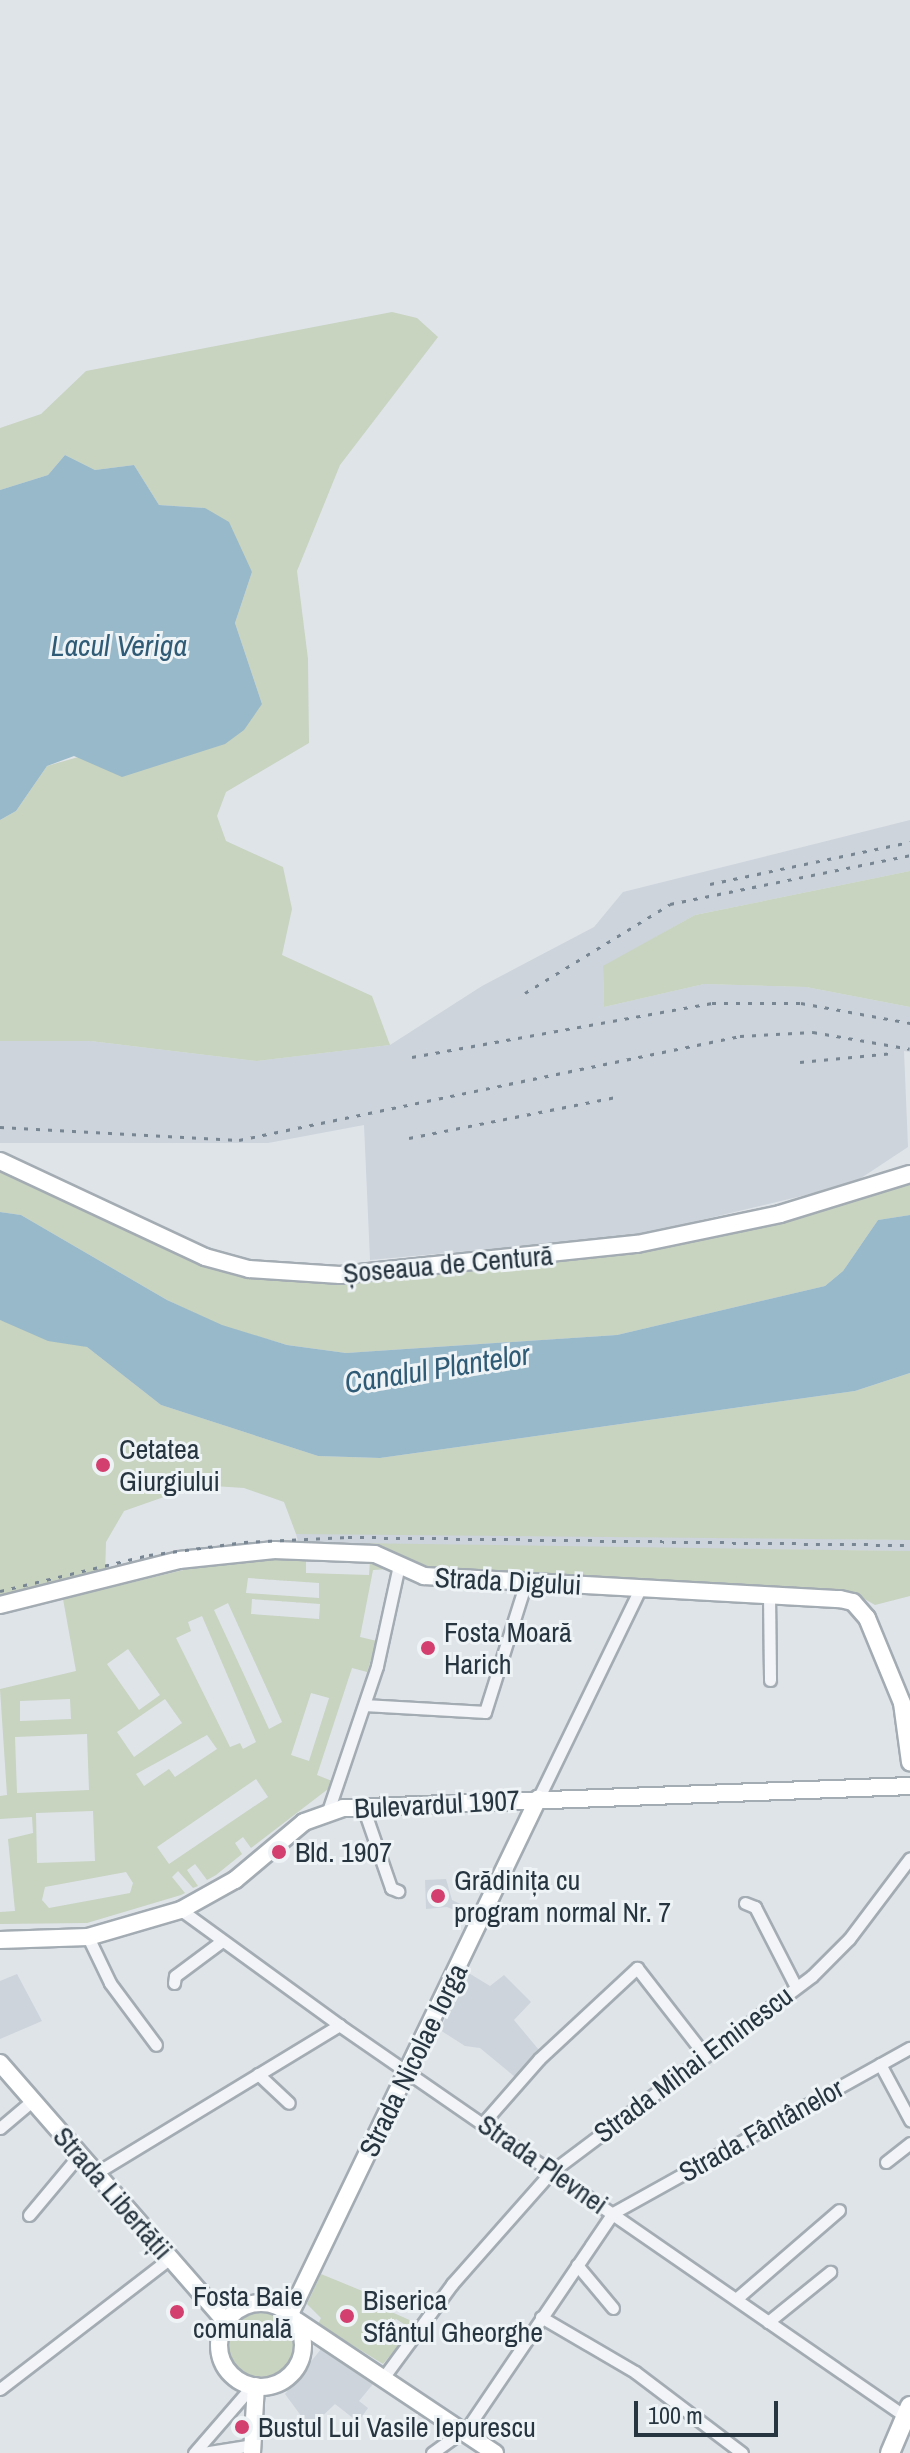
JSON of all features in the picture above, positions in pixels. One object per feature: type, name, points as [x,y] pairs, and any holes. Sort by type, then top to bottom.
[{"type":"main road","points":[[890,2453],[908,2411]]},
{"type":"street","name":"Șoseaua de Centură","points":[[0,1161],[205,1257],[249,1269],[340,1275],[637,1244],[780,1214],[910,1174]]},
{"type":"street","name":"Strada Digului","points":[[0,1605],[179,1560],[236,1552],[369,1553],[424,1576],[840,1599],[861,1608],[902,1703],[910,1762]]},
{"type":"street","points":[[328,1811],[365,1705],[399,1565]]},
{"type":"street","points":[[365,1705],[485,1712],[526,1582]]},
{"type":"street","name":"Strada Nicolae Iorga","points":[[292,2317],[640,1589]]},
{"type":"street","points":[[769,1595],[770,1680]]},
{"type":"street","name":"Bulevardul 1907","points":[[0,1940],[88,1937],[181,1910],[235,1880],[304,1822],[328,1811],[538,1799],[910,1786]]},
{"type":"street","points":[[363,1807],[391,1888],[398,1891]]},
{"type":"street","name":"Strada Mihai Eminescu","points":[[383,2378],[452,2284],[551,2172],[796,1987],[849,1939],[910,1858]]},
{"type":"street","points":[[745,1903],[755,1907],[796,1987]]},
{"type":"street","name":"Strada Plevnei","points":[[181,1910],[339,2025],[768,2322],[908,2411]]},
{"type":"street","points":[[88,1937],[110,1983],[156,2045]]},
{"type":"street","points":[[174,1983],[175,1976],[222,1941]]},
{"type":"street","points":[[483,2123],[539,2059],[637,1968],[704,2054]]},
{"type":"street","points":[[96,2173],[339,2025]]},
{"type":"street","name":"Strada Fântânelor","points":[[613,2213],[910,2048]]},
{"type":"street","name":"Strada Libertății","points":[[0,2063],[226,2322]]},
{"type":"street","points":[[880,2064],[910,2120]]},
{"type":"street","points":[[258,2074],[289,2103]]},
{"type":"street","points":[[0,2128],[33,2100]]},
{"type":"street","points":[[886,2162],[910,2143]]},
{"type":"street","points":[[29,2215],[80,2154]]},
{"type":"street","points":[[736,2299],[839,2210]]},
{"type":"street","points":[[432,2453],[463,2432],[613,2213]]},
{"type":"street","points":[[0,2389],[170,2258]]},
{"type":"street","points":[[577,2265],[613,2308]]},
{"type":"street","points":[[768,2322],[830,2272]]},
{"type":"street","points":[[292,2317],[303,2342],[297,2367],[281,2382],[254,2386],[234,2377],[221,2358],[220,2338],[226,2322],[241,2309],[257,2303],[292,2317],[495,2453]]},
{"type":"street","points":[[541,2317],[635,2372],[742,2453]]},
{"type":"street","points":[[203,2453],[253,2449],[254,2386]]},
{"type":"street","points":[[194,2453],[254,2386]]},
{"type":"shaded area","points":[[910,820],[910,871],[695,915],[603,967],[604,1007],[704,984],[806,987],[910,1007],[910,1052],[904,1051],[908,1147],[852,1184],[634,1236],[370,1260],[364,1125],[268,1143],[0,1143],[0,1041],[90,1041],[257,1061],[390,1045],[482,986],[594,927],[623,892]]},
{"type":"shaded area","points":[[348,1532],[910,1540],[910,1551],[299,1545],[296,1534]]},
{"type":"shaded area","name":"Grădinița cu program normal Nr. 7","points":[[446,1879],[452,1900],[471,1909],[468,1916],[447,1907],[426,1909],[425,1880]]},
{"type":"shaded area","points":[[467,1972],[490,1986],[504,1975],[531,2002],[514,2020],[539,2050],[515,2077],[480,2048],[465,2046],[440,2030]]},
{"type":"shaded area","points":[[17,1974],[42,2021],[0,2039],[0,1981]]},
{"type":"shaded area","points":[[321,2349],[373,2384],[359,2401],[368,2408],[358,2422],[335,2404],[310,2428],[285,2394]]},
{"type":"green space","points":[[392,312],[417,318],[438,337],[340,465],[297,571],[308,659],[309,743],[226,792],[217,816],[226,841],[283,867],[292,909],[282,955],[372,996],[390,1045],[257,1061],[90,1041],[0,1041],[0,820],[16,811],[47,766],[262,704],[235,623],[252,572],[205,508],[159,505],[134,465],[95,470],[65,455],[48,475],[0,490],[0,428],[41,414],[86,371]]},
{"type":"green space","points":[[910,871],[910,1007],[806,987],[704,984],[604,1007],[603,966],[695,915]]},
{"type":"green space","points":[[0,1171],[17,1172],[189,1259],[303,1280],[788,1218],[910,1180],[910,1215],[878,1220],[843,1271],[825,1286],[617,1335],[346,1353],[287,1345],[222,1326],[167,1300],[21,1215],[0,1212]]},
{"type":"green space","points":[[0,1320],[87,1347],[161,1405],[318,1456],[380,1458],[855,1391],[910,1373],[910,1540],[296,1534],[284,1502],[244,1488],[198,1485],[124,1511],[106,1542],[105,1574],[0,1599]]},
{"type":"green space","points":[[349,1543],[910,1551],[910,1596],[875,1605],[854,1593],[438,1570],[392,1553],[299,1545]]},
{"type":"green space","points":[[306,1559],[306,1573],[369,1575],[370,1561],[390,1569],[373,1570],[360,1637],[377,1641],[367,1672],[352,1668],[317,1775],[332,1781],[328,1789],[251,1848],[243,1837],[235,1843],[242,1854],[216,1875],[207,1880],[195,1864],[187,1870],[198,1886],[193,1888],[178,1871],[172,1877],[185,1893],[181,1895],[87,1923],[0,1924],[0,1912],[15,1911],[8,1839],[33,1833],[32,1817],[0,1819],[0,1796],[7,1795],[0,1689],[76,1671],[63,1599],[221,1561]],"holes":[[[248,1578],[319,1583],[319,1598],[246,1593]],[[252,1599],[320,1604],[319,1619],[251,1614]],[[228,1603],[282,1722],[269,1729],[214,1610]],[[202,1616],[256,1742],[243,1749],[240,1743],[230,1747],[176,1638],[191,1631],[188,1622]],[[128,1649],[160,1695],[139,1710],[107,1664]],[[311,1693],[329,1698],[309,1761],[291,1755]],[[70,1699],[71,1719],[20,1721],[20,1701]],[[165,1699],[182,1723],[134,1757],[117,1732]],[[87,1734],[89,1790],[17,1793],[15,1737]],[[207,1735],[217,1749],[175,1777],[169,1769],[144,1786],[136,1774]],[[256,1779],[268,1797],[169,1864],[157,1847]],[[93,1811],[95,1861],[37,1863],[36,1813]],[[126,1872],[133,1883],[130,1893],[49,1908],[42,1900],[45,1887]]]},
{"type":"green space","points":[[321,2274],[377,2297],[375,2301],[387,2310],[414,2322],[410,2328],[396,2319],[389,2325],[384,2336],[398,2346],[383,2364],[318,2324],[321,2318],[307,2304]]},
{"type":"green space","points":[[255,2313],[267,2313],[284,2322],[291,2333],[291,2357],[284,2368],[267,2377],[255,2377],[243,2372],[234,2363],[229,2351],[229,2339],[234,2327],[243,2318]]},
{"type":"water","name":"Lacul Veriga","points":[[65,455],[95,470],[134,465],[159,505],[205,508],[229,522],[252,572],[235,623],[262,704],[244,730],[225,744],[122,777],[74,756],[47,766],[16,811],[0,820],[0,490],[48,475]]},
{"type":"water","name":"Canalul Plantelor","points":[[0,1212],[21,1215],[167,1300],[222,1325],[287,1345],[346,1353],[617,1335],[825,1286],[843,1271],[878,1220],[910,1215],[910,1373],[855,1391],[380,1458],[318,1456],[161,1405],[87,1347],[48,1341],[0,1320]]},
{"type":"railway","points":[[710,884],[910,842]]},
{"type":"railway","points":[[525,993],[670,904],[910,855]]},
{"type":"railway","points":[[412,1057],[712,1003],[801,1003],[910,1023]]},
{"type":"railway","points":[[0,1127],[239,1140],[740,1036],[813,1032],[910,1049]]},
{"type":"railway","points":[[800,1062],[894,1053]]},
{"type":"railway","points":[[409,1138],[616,1097]]},
{"type":"railway","points":[[0,1591],[149,1555],[244,1542],[348,1537],[910,1545]]},
{"type":"place","name":"Cetatea Giurgiului","points":[[103,1465]]},
{"type":"place","name":"Fosta Moară Harich","points":[[428,1648]]},
{"type":"place","name":"Bld. 1907","points":[[279,1852]]},
{"type":"place","name":"Grădinița cu program normal Nr. 7","points":[[438,1896]]},
{"type":"place","name":"Fosta Baie comunală","points":[[177,2312]]},
{"type":"place","name":"Biserica Sfântul Gheorghe","points":[[347,2316]]},
{"type":"place","name":"Bustul Lui Vasile Iepurescu","points":[[242,2427]]}]
